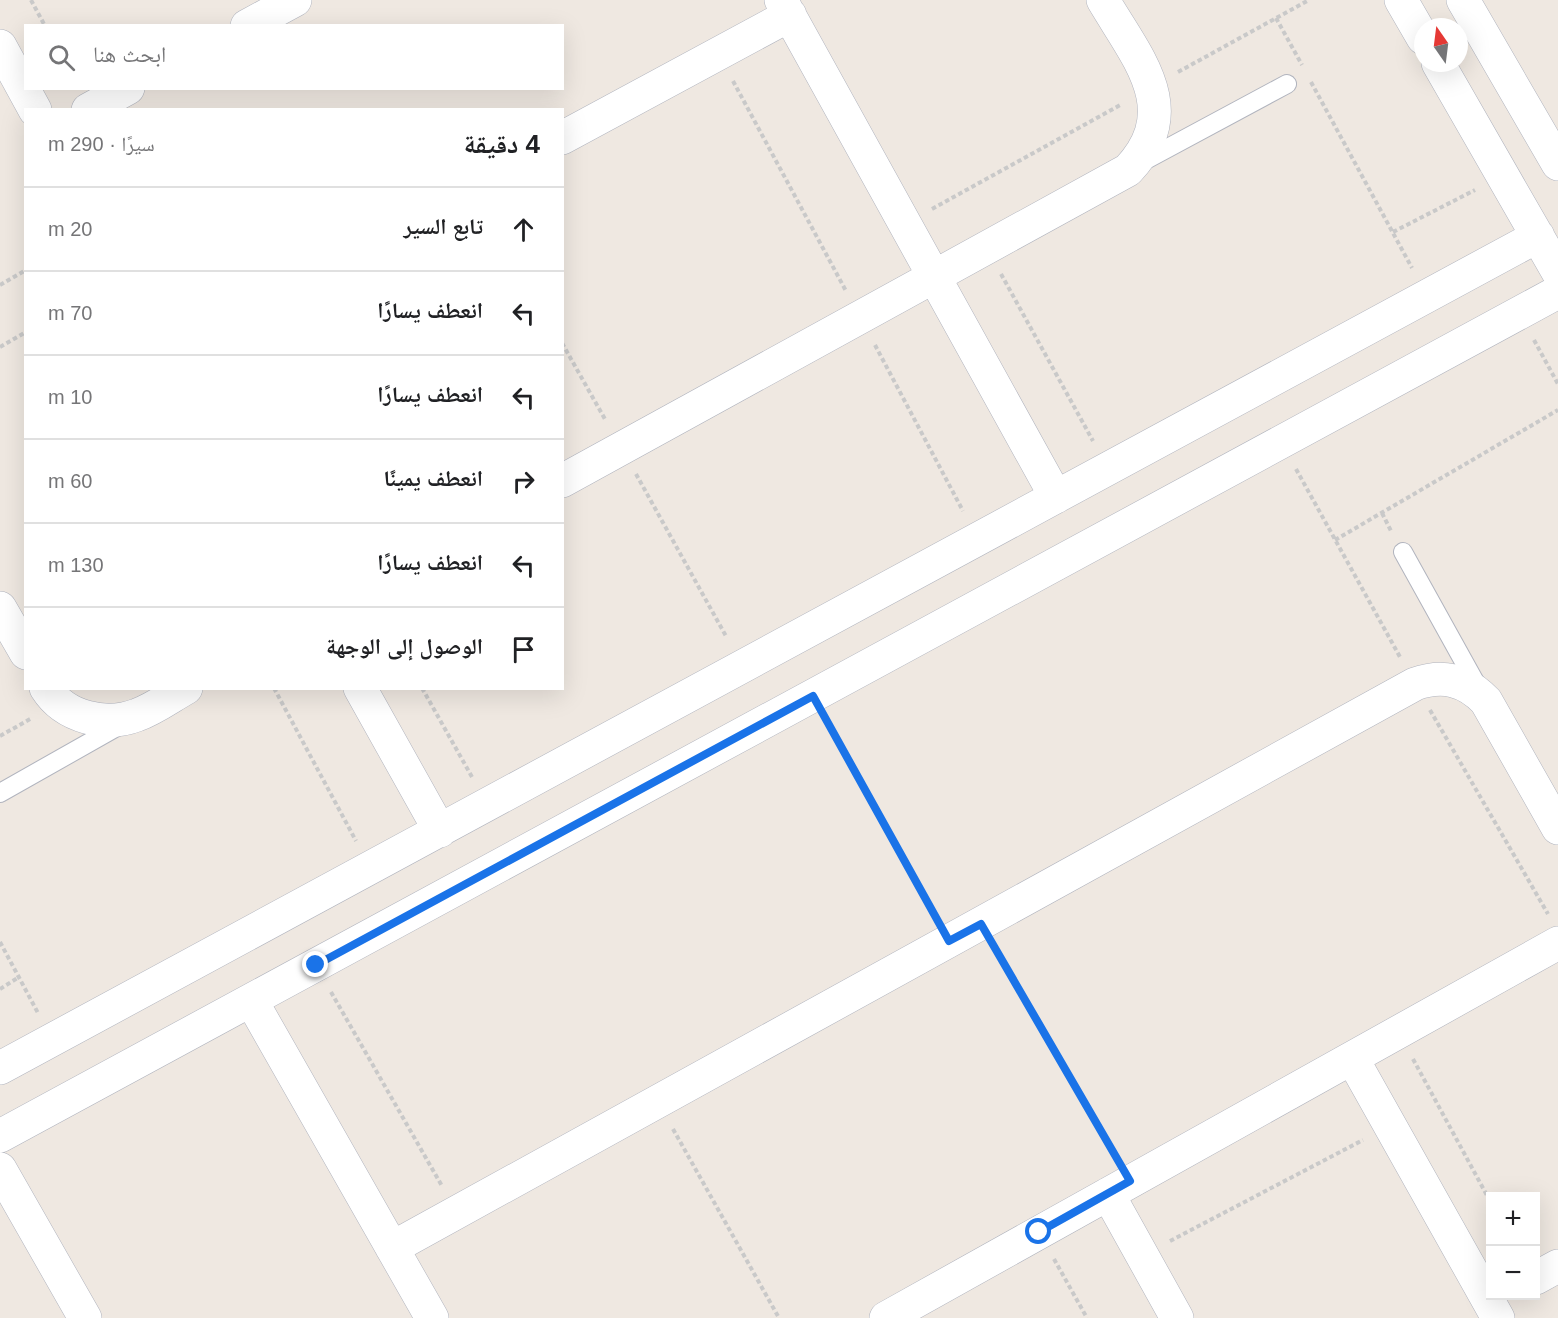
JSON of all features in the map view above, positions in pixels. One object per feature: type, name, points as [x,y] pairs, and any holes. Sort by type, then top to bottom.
[{"type":"street","points":[[251,24],[295,0]]},
{"type":"street","points":[[564,480],[1128,170],[1150,140],[1155,122],[1152,87],[1103,0]]},
{"type":"street","points":[[1401,0],[1414,22]]},
{"type":"street","points":[[1463,0],[1558,164]]},
{"type":"street","points":[[564,137],[786,7],[1056,497]]},
{"type":"street","points":[[0,46],[24,90]]},
{"type":"street","points":[[1443,72],[1558,272]]},
{"type":"street","points":[[24,90],[34,108]]},
{"type":"street","points":[[92,108],[124,90]]},
{"type":"street","points":[[0,1068],[1538,236]]},
{"type":"street","points":[[0,1136],[1558,292]]},
{"type":"street","points":[[0,608],[24,650]]},
{"type":"street","points":[[392,1248],[1415,684],[1428,680],[1454,680],[1476,692],[1486,701],[1558,828]]},
{"type":"street","points":[[48,690],[59,704],[74,712],[89,718],[106,720],[139,715],[183,690]]},
{"type":"street","points":[[361,690],[440,831]]},
{"type":"street","points":[[886,1318],[1558,942]]},
{"type":"street","points":[[250,1000],[432,1318]]},
{"type":"street","points":[[1352,1058],[1497,1306]]},
{"type":"street","points":[[0,1169],[85,1318]]},
{"type":"street","points":[[1119,1188],[1142,1256],[1177,1318]]},
{"type":"street","points":[[1540,1276],[1558,1266]]},
{"type":"lane","points":[[1128,170],[1287,84]]},
{"type":"lane","points":[[1403,552],[1486,701]]},
{"type":"lane","points":[[0,793],[139,715]]},
{"type":"path","points":[[31,0],[44,24]]},
{"type":"path","points":[[904,224],[1309,0]]},
{"type":"path","points":[[1276,18],[1427,296]]},
{"type":"path","points":[[1393,232],[1502,175]]},
{"type":"path","points":[[986,248],[1108,469]]},
{"type":"path","points":[[0,285],[24,271]]},
{"type":"path","points":[[1519,314],[1558,384]]},
{"type":"path","points":[[0,347],[24,333]]},
{"type":"path","points":[[564,347],[743,667]]},
{"type":"path","points":[[1335,540],[1558,410]]},
{"type":"path","points":[[275,690],[370,869]]},
{"type":"path","points":[[423,690],[488,805]]},
{"type":"path","points":[[813,696],[949,941]]},
{"type":"path","points":[[981,924],[1119,1188]]},
{"type":"path","points":[[0,942],[52,1040]]},
{"type":"path","points":[[316,965],[458,1212]]},
{"type":"path","points":[[0,989],[19,977]]},
{"type":"path","points":[[1399,1032],[1486,1192]]},
{"type":"path","points":[[658,1102],[778,1318]]},
{"type":"path","points":[[1142,1256],[1390,1126]]},
{"type":"path","points":[[1039,1232],[1087,1318]]},
{"type":"route","points":[[316,965],[813,696],[949,941],[981,924],[1130,1181],[1039,1232]]}]
